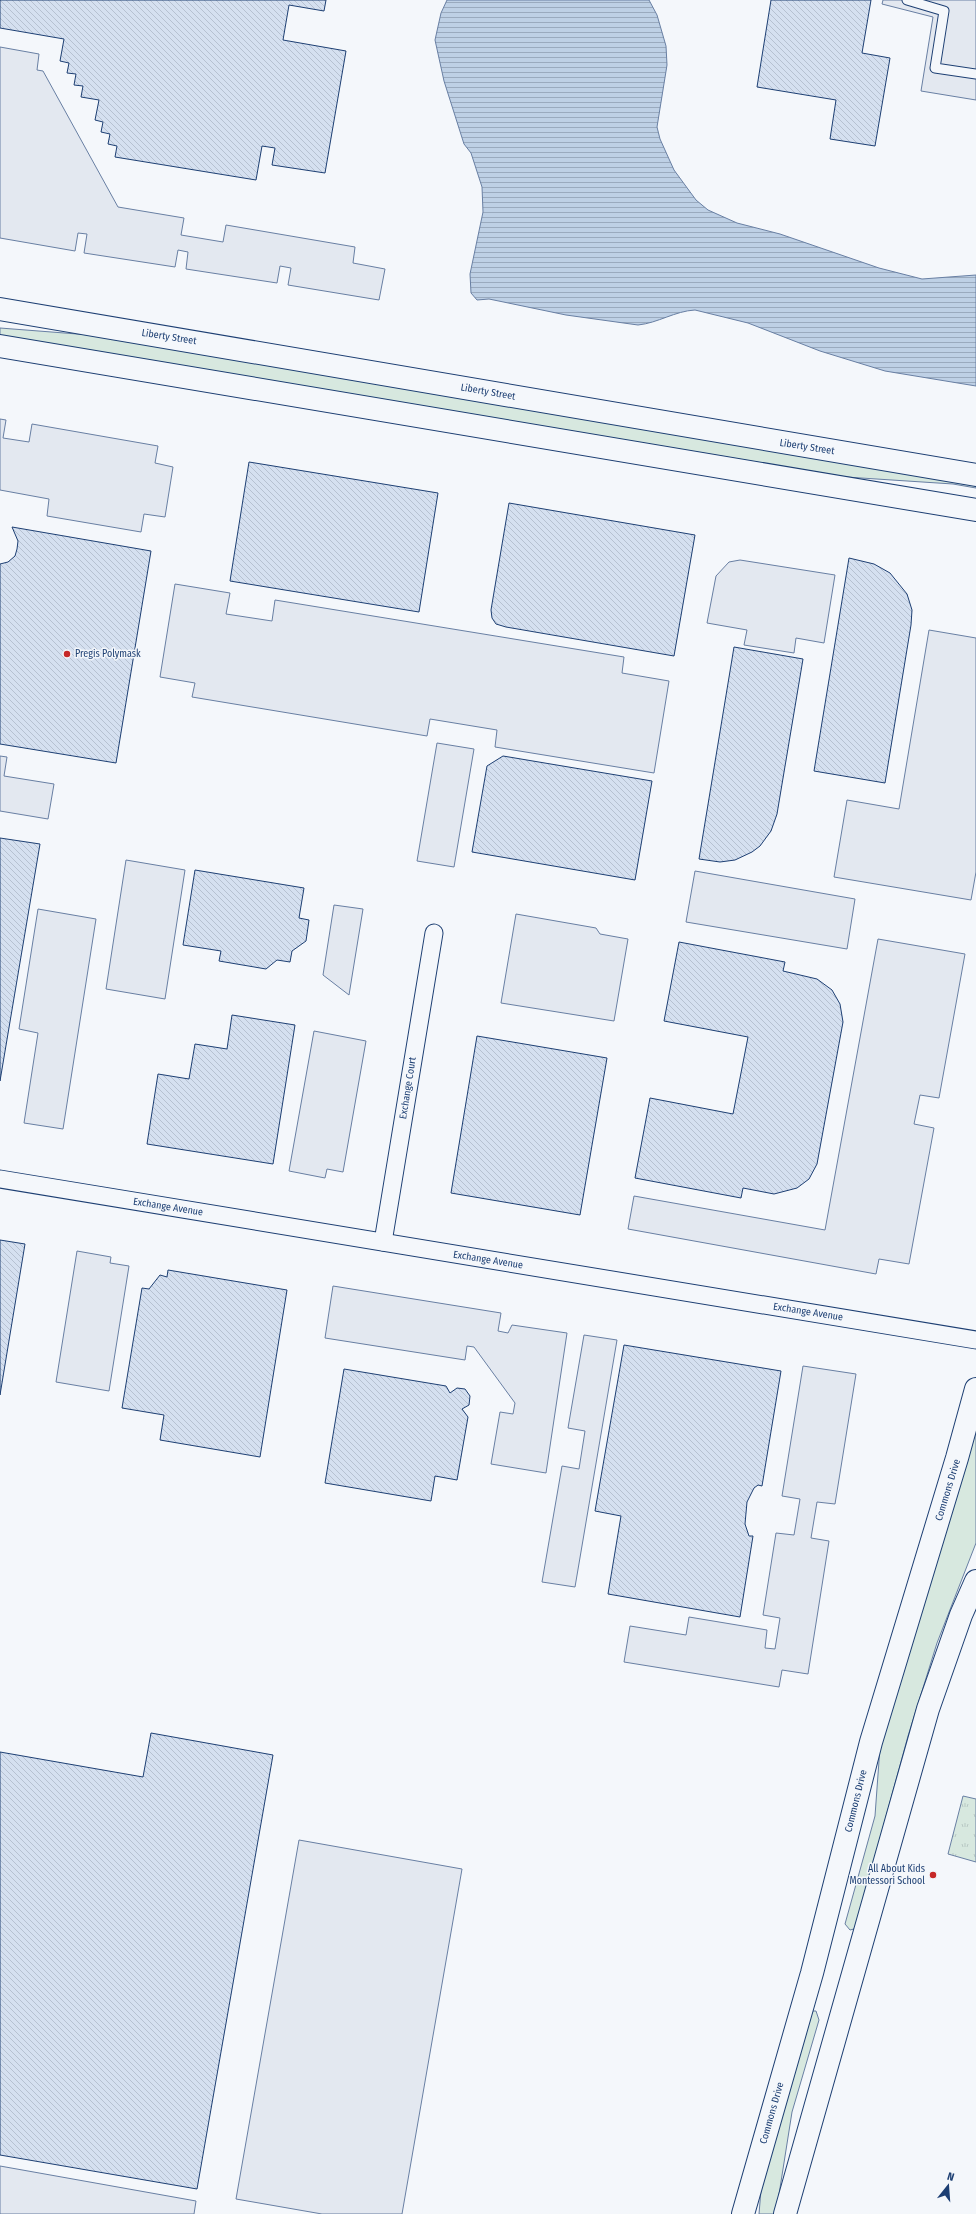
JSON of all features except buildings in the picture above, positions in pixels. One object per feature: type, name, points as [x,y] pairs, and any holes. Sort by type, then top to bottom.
[{"type":"street","name":"Liberty Street","points":[[0,309],[976,475]]},
{"type":"street","points":[[0,346],[976,510]]},
{"type":"street","name":"Exchange Court","points":[[383,1242],[434,933]]},
{"type":"street","name":"Exchange Avenue","points":[[0,1179],[976,1340]]},
{"type":"street","name":"Commons Drive","points":[[743,2214],[812,1973],[871,1742],[957,1458],[976,1389]]},
{"type":"street","points":[[785,2214],[928,1709],[956,1628],[976,1581]]},
{"type":"lane","points":[[907,0],[944,11],[935,68],[976,74]]},
{"type":"green space","points":[[0,328],[90,335],[976,483],[976,488],[953,484],[846,477],[0,336]]},
{"type":"green space","points":[[976,1431],[976,1543],[937,1643],[908,1736],[857,1923],[854,1929],[850,1930],[845,1924],[875,1816],[880,1747]]},
{"type":"green space","points":[[963,1796],[976,1799],[976,1862],[948,1854]]},
{"type":"green space","points":[[813,2011],[816,2011],[819,2020],[792,2112],[777,2207],[775,2214],[759,2214],[761,2190],[808,2017]]},
{"type":"shaded area","points":[[883,0],[976,0],[976,100],[921,91],[933,17],[882,4]]},
{"type":"shaded area","points":[[0,47],[39,54],[37,70],[43,71],[118,207],[184,218],[181,235],[223,242],[226,225],[355,247],[353,263],[385,269],[379,300],[288,285],[291,268],[280,266],[277,283],[186,269],[188,252],[178,250],[175,267],[84,253],[87,234],[78,233],[75,251],[0,238]]},
{"type":"shaded area","points":[[0,419],[6,420],[3,438],[29,442],[32,424],[158,446],[155,463],[173,467],[165,517],[144,514],[141,532],[47,516],[49,499],[0,490]]},
{"type":"shaded area","points":[[740,560],[835,575],[824,643],[796,638],[794,653],[744,645],[747,630],[707,623],[716,576],[729,562]]},
{"type":"shaded area","points":[[175,584],[230,593],[226,614],[272,621],[275,600],[624,657],[622,673],[669,681],[654,773],[495,747],[497,730],[430,719],[427,736],[192,697],[195,683],[160,677]]},
{"type":"shaded area","points":[[929,630],[976,638],[976,872],[971,900],[834,877],[847,800],[899,809]]},
{"type":"shaded area","points":[[437,743],[474,749],[454,867],[417,861]]},
{"type":"shaded area","points":[[0,756],[7,757],[4,776],[54,784],[48,819],[0,811]]},
{"type":"shaded area","points":[[126,860],[185,870],[165,999],[106,989]]},
{"type":"shaded area","points":[[695,871],[855,899],[847,949],[686,922]]},
{"type":"shaded area","points":[[334,905],[363,909],[349,995],[323,975]]},
{"type":"shaded area","points":[[38,909],[96,919],[63,1129],[24,1123],[38,1033],[19,1029]]},
{"type":"shaded area","points":[[516,914],[596,928],[600,934],[628,939],[614,1021],[501,1003]]},
{"type":"shaded area","points":[[878,939],[965,954],[939,1098],[920,1095],[914,1124],[934,1128],[909,1264],[879,1259],[876,1274],[628,1229],[634,1196],[825,1230]]},
{"type":"shaded area","points":[[314,1031],[366,1041],[343,1172],[327,1169],[325,1178],[289,1171]]},
{"type":"shaded area","points":[[77,1251],[111,1257],[110,1263],[129,1266],[109,1391],[56,1382]]},
{"type":"shaded area","points":[[333,1286],[501,1313],[498,1331],[508,1333],[512,1325],[567,1333],[546,1473],[491,1464],[500,1412],[513,1414],[515,1403],[474,1347],[467,1346],[465,1360],[325,1338]]},
{"type":"shaded area","points":[[584,1335],[617,1340],[575,1587],[542,1582],[562,1466],[579,1469],[585,1431],[568,1428]]},
{"type":"shaded area","points":[[803,1366],[856,1374],[835,1504],[817,1502],[811,1538],[829,1541],[808,1674],[782,1670],[779,1687],[624,1662],[630,1626],[686,1635],[689,1617],[767,1630],[765,1648],[775,1649],[780,1618],[763,1615],[776,1533],[794,1535],[800,1499],[782,1496]]},
{"type":"shaded area","points":[[299,1840],[462,1869],[402,2214],[322,2214],[236,2199]]},
{"type":"shaded area","points":[[0,2166],[196,2201],[194,2214],[0,2214]]},
{"type":"water","points":[[447,0],[649,0],[657,15],[666,46],[667,65],[657,127],[660,139],[674,170],[696,200],[708,210],[737,223],[780,234],[879,268],[922,279],[976,275],[976,386],[885,371],[820,351],[748,323],[695,310],[680,312],[653,322],[638,325],[566,315],[489,299],[477,300],[471,293],[470,274],[483,212],[482,187],[471,153],[464,144],[444,81],[435,40],[441,13]]},
{"type":"place","name":"Pregis Polymask","points":[[67,654]]},
{"type":"place","name":"All About Kids Montessori School","points":[[933,1875]]}]
